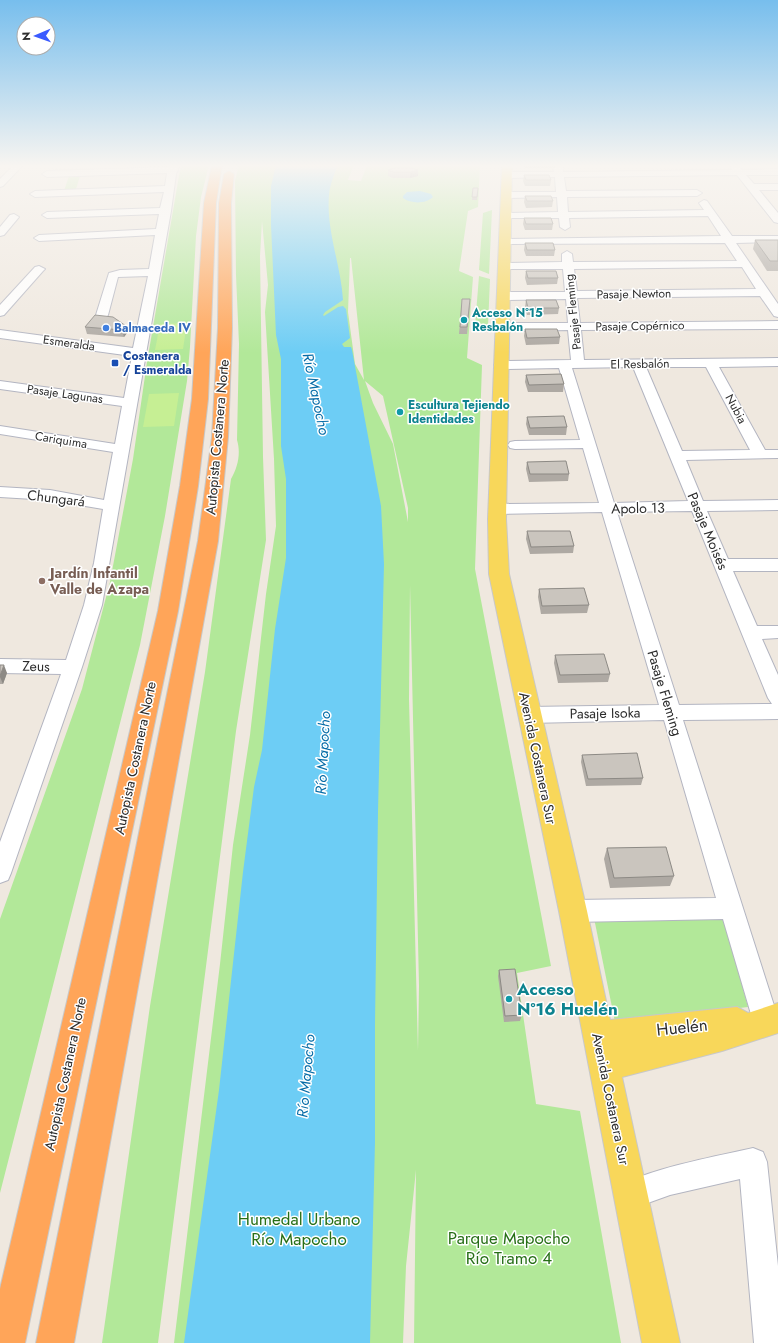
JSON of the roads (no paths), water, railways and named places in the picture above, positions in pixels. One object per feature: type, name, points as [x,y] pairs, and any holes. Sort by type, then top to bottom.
[{"type":"highway","name":"Autopista Costanera Norte","points":[[6,1343],[168,611],[190,486],[200,400],[209,228]]},
{"type":"highway","name":"Autopista Costanera Norte","points":[[55,1343],[208,541],[220,437],[225,328],[225,228]]},
{"type":"main road","name":"Avenida Costanera Sur","points":[[505,228],[497,509],[497,552],[499,574],[572,911],[661,1343]]},
{"type":"main road","name":"Huelén","points":[[601,1051],[722,1036],[772,1019]]},
{"type":"street","points":[[0,872],[73,667],[97,588],[121,449],[163,228]]},
{"type":"street","name":"Pasaje Fleming","points":[[564,228],[574,327],[571,364],[589,444],[731,908],[772,1019]]},
{"type":"street","points":[[721,228],[778,312]]},
{"type":"street","points":[[39,238],[162,232]]},
{"type":"street","points":[[505,242],[778,239]]},
{"type":"street","points":[[504,266],[746,264]]},
{"type":"street","points":[[0,312],[39,269]]},
{"type":"street","points":[[102,315],[113,275],[120,273],[154,272]]},
{"type":"street","name":"Pasaje Newton","points":[[503,296],[764,292]]},
{"type":"street","name":"Pasaje Copérnico","points":[[502,328],[778,325]]},
{"type":"street","name":"Esmeralda","points":[[1,341],[138,357]]},
{"type":"street","name":"El Resbalón","points":[[501,365],[778,362]]},
{"type":"street","name":"Nubia","points":[[712,363],[760,455]]},
{"type":"street","name":"Pasaje Moisés","points":[[638,364],[778,698]]},
{"type":"street","name":"Pasaje Lagunas","points":[[0,385],[130,403]]},
{"type":"street","name":"Cariquima","points":[[0,430],[121,449]]},
{"type":"street","points":[[515,445],[589,444]]},
{"type":"street","points":[[677,456],[778,454]]},
{"type":"street","name":"Chungará","points":[[0,492],[43,495],[111,506]]},
{"type":"street","name":"Apolo 13","points":[[497,509],[778,505]]},
{"type":"street","points":[[722,565],[778,564]]},
{"type":"street","points":[[751,632],[778,632]]},
{"type":"street","name":"Zeus","points":[[0,666],[73,667]]},
{"type":"street","name":"Pasaje Isoka","points":[[529,715],[778,711]]},
{"type":"street","points":[[572,911],[731,908]]},
{"type":"street","points":[[631,1194],[670,1181],[753,1162],[770,1343]]},
{"type":"water","name":"Humedal Urbano Río Mapocho","points":[[271,228],[331,228],[340,274],[343,300],[323,315],[324,316],[338,307],[343,306],[346,309],[350,338],[342,344],[344,347],[351,347],[352,350],[381,506],[384,564],[378,812],[375,1142],[370,1343],[184,1343],[219,1090],[254,787],[262,750],[275,629],[286,558],[286,479],[281,446],[281,359],[276,335]]},
{"type":"place","name":"Acceso N°15 Resbalón","points":[[464,320]]},
{"type":"place","name":"Balmaceda IV","points":[[106,328]]},
{"type":"place","name":"Costanera / Esmeralda","points":[[115,363]]},
{"type":"place","name":"Escultura Tejiendo Identidades","points":[[400,412]]},
{"type":"place","name":"Jardín Infantil Valle de Azapa","points":[[42,581]]},
{"type":"place","name":"Acceso N°16 Huelén","points":[[509,999]]},
{"type":"water label","name":"Río Mapocho","points":[[316,394]]},
{"type":"water label","name":"Río Mapocho","points":[[323,753]]},
{"type":"water label","name":"Río Mapocho","points":[[306,1076]]},
{"type":"park label","name":"Parque Mapocho Río Tramo 4","points":[[509,1248]]}]
